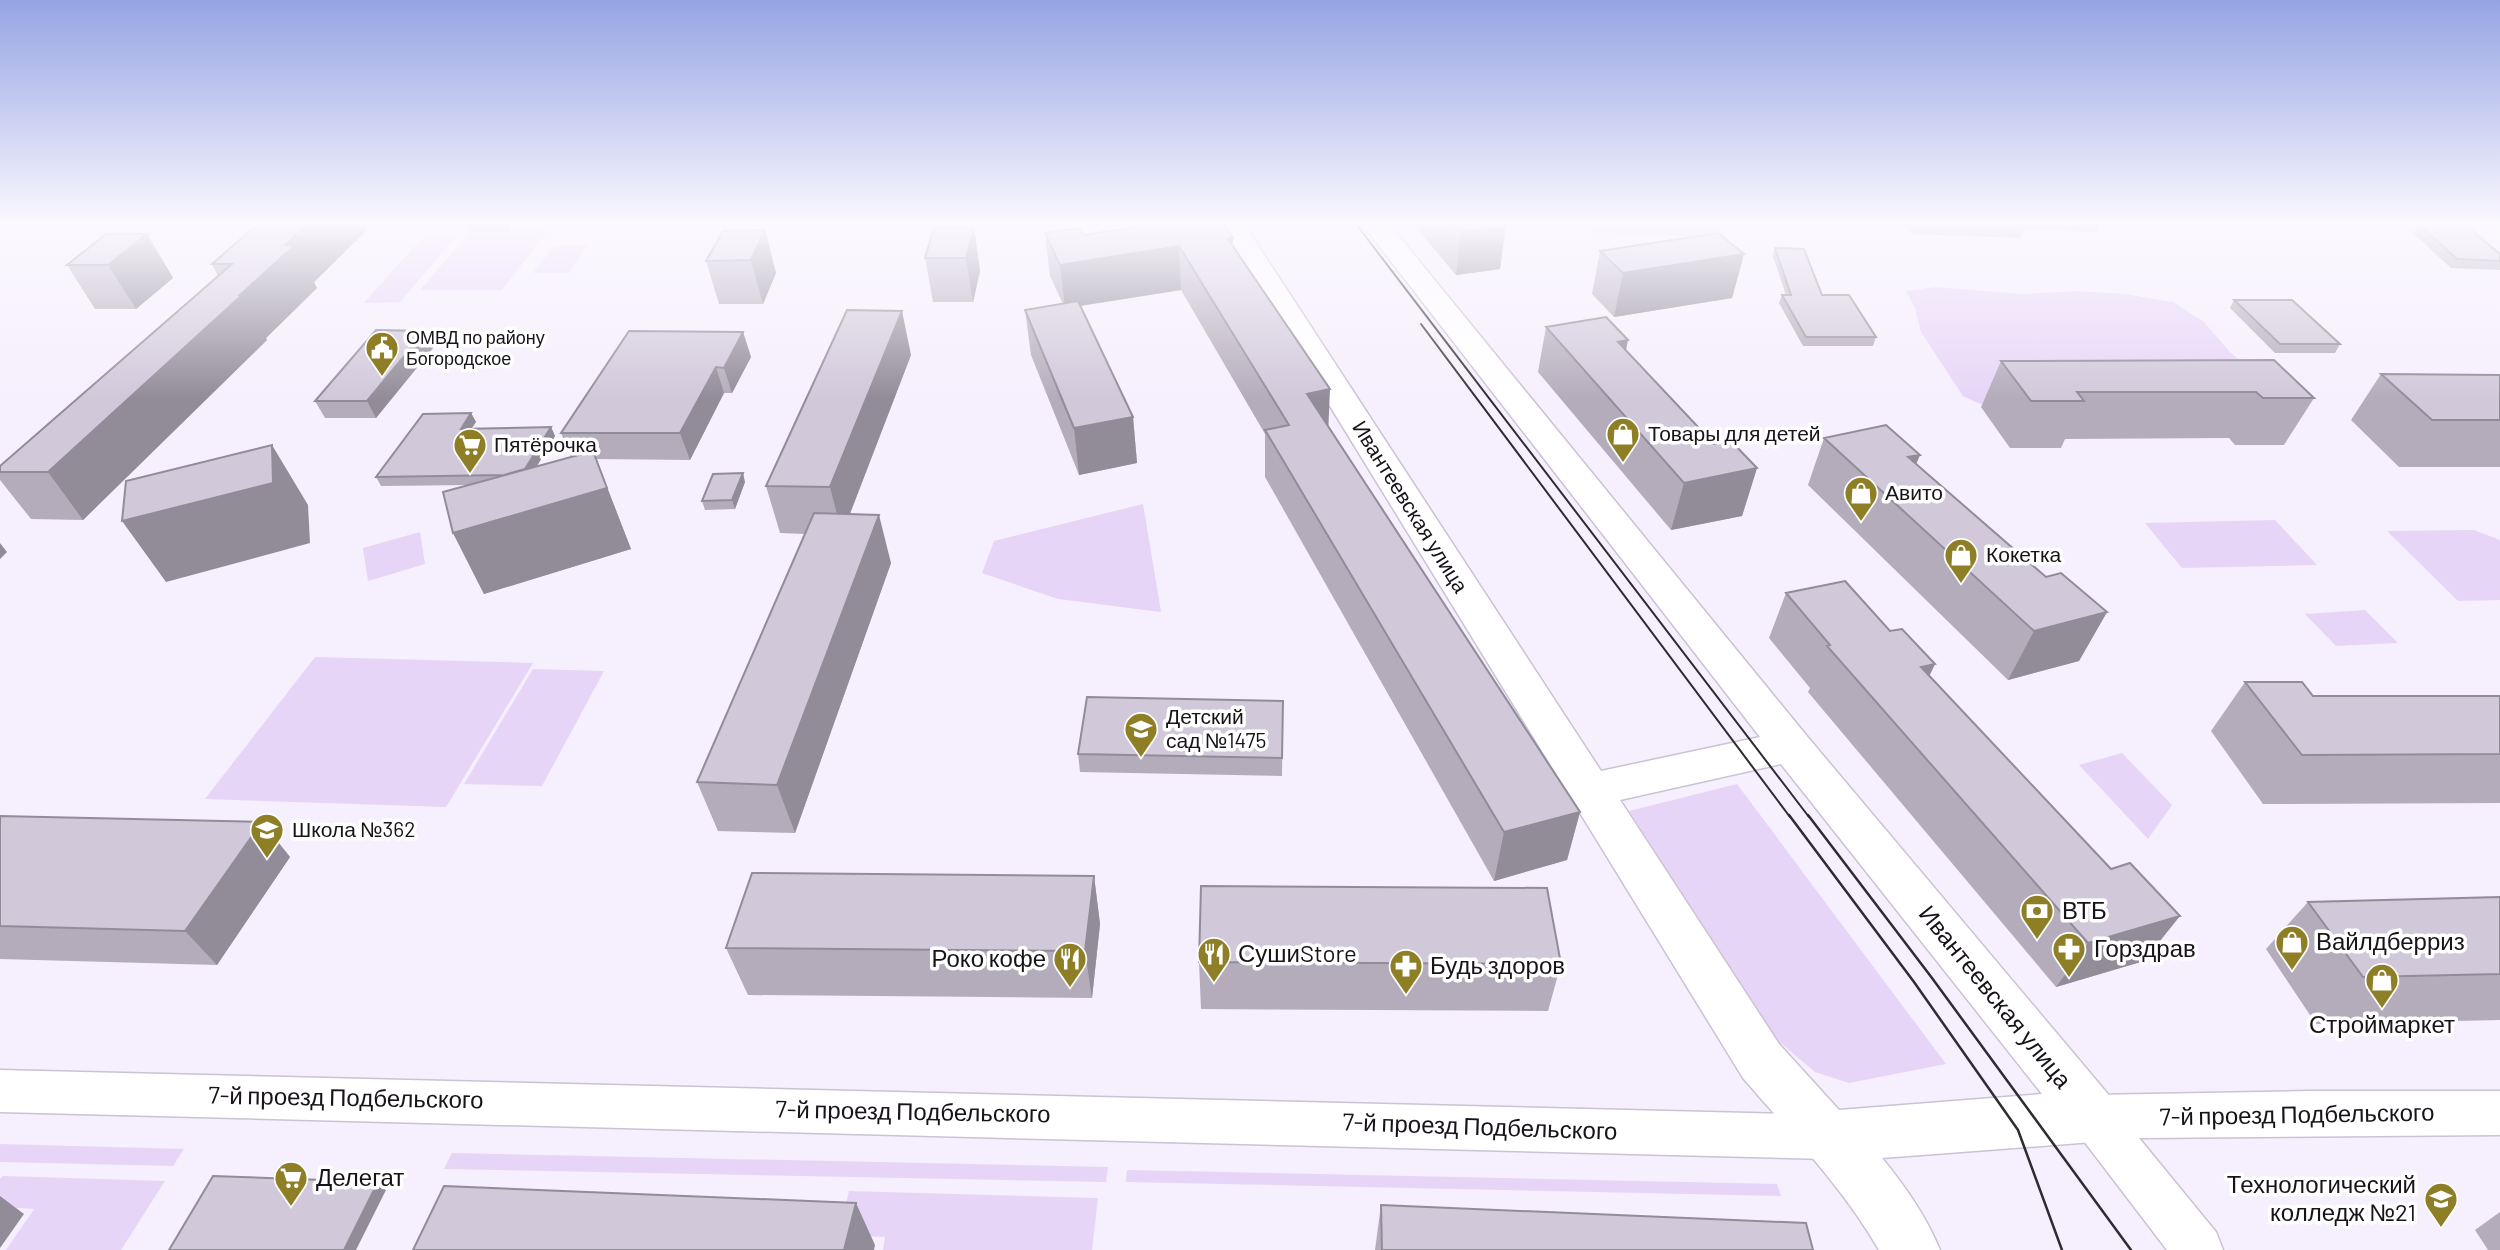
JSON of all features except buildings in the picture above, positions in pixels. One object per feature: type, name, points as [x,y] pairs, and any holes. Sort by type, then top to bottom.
[{"type":"street","name":"Ивантеевская улица","points":[[1268,282],[1761,1061],[1881,1200],[1912,1250]]},
{"type":"street","name":"Ивантеевская улица","points":[[1421,282],[2198,1250]]},
{"type":"street","points":[[1588,790],[1791,746]]},
{"type":"street","name":"7-й проезд Подбельского","points":[[0,1091],[1826,1137]]},
{"type":"street","name":"7-й проезд Подбельского","points":[[2093,1117],[2500,1113]]},
{"type":"street","points":[[1826,1137],[2023,1120],[2093,1117]]},
{"type":"shaded area","points":[[382,282],[417,282],[400,302],[364,303]]},
{"type":"shaded area","points":[[427,282],[508,282],[502,290],[420,290]]},
{"type":"shaded area","points":[[1935,287],[2024,294],[2076,291],[2125,294],[2173,302],[2204,322],[2229,351],[2259,378],[1980,404],[1963,396],[1921,332],[1915,308],[1906,291]]},
{"type":"shaded area","points":[[1143,504],[1161,612],[1058,599],[982,573],[994,541]]},
{"type":"shaded area","points":[[2275,520],[2317,565],[2182,568],[2145,523]]},
{"type":"shaded area","points":[[2474,530],[2500,540],[2500,600],[2458,601],[2387,531]]},
{"type":"shaded area","points":[[420,532],[425,564],[368,581],[363,548]]},
{"type":"shaded area","points":[[2365,610],[2398,643],[2336,646],[2305,614]]},
{"type":"shaded area","points":[[315,657],[533,663],[446,807],[205,799]]},
{"type":"shaded area","points":[[533,669],[604,671],[542,786],[464,784]]},
{"type":"shaded area","points":[[2122,753],[2172,805],[2148,839],[2079,765]]},
{"type":"shaded area","points":[[1737,784],[1946,1064],[1849,1083],[1815,1072],[1777,1040],[1629,811]]},
{"type":"shaded area","points":[[0,1144],[184,1149],[173,1166],[0,1162]]},
{"type":"shaded area","points":[[452,1153],[1108,1167],[1106,1182],[444,1169]]},
{"type":"shaded area","points":[[1127,1170],[1777,1184],[1781,1196],[1126,1182]]},
{"type":"shaded area","points":[[3,1176],[165,1181],[121,1250],[6,1250],[34,1209],[0,1207],[0,1179]]},
{"type":"shaded area","points":[[849,1191],[1098,1198],[1092,1250],[883,1250],[885,1237],[839,1235]]},
{"type":"tram line","points":[[1401,282],[1809,817]]},
{"type":"tram line","points":[[1421,324],[1790,817]]},
{"type":"tram line","points":[[1789,815],[1914,982],[2018,1130],[2062,1250]]},
{"type":"tram line","points":[[1808,815],[1932,978],[2131,1250]]},
{"type":"place","name":"ОМВД по району Богородское","points":[[382,378]]},
{"type":"place","name":"Товары для детей","points":[[1623,464]]},
{"type":"place","name":"Пятёрочка","points":[[470,475]]},
{"type":"place","name":"Авито","points":[[1861,523]]},
{"type":"place","name":"Кокетка","points":[[1961,585]]},
{"type":"place","name":"Детский сад №1475","points":[[1141,759]]},
{"type":"place","name":"Школа №362","points":[[267,860]]},
{"type":"place","name":"ВТБ","points":[[2037,941]]},
{"type":"place","name":"Вайлдберриз","points":[[2292,972]]},
{"type":"place","name":"Горздрав","points":[[2069,979]]},
{"type":"place","name":"СушиStore","points":[[1214,984]]},
{"type":"place","name":"Роко кофе","points":[[1070,989]]},
{"type":"place","name":"Будь здоров","points":[[1406,996]]},
{"type":"place","name":"Строймаркет","points":[[2382,1010]]},
{"type":"place","name":"Делегат","points":[[291,1208]]},
{"type":"place","name":"Технологический колледж №21","points":[[2441,1229]]}]
